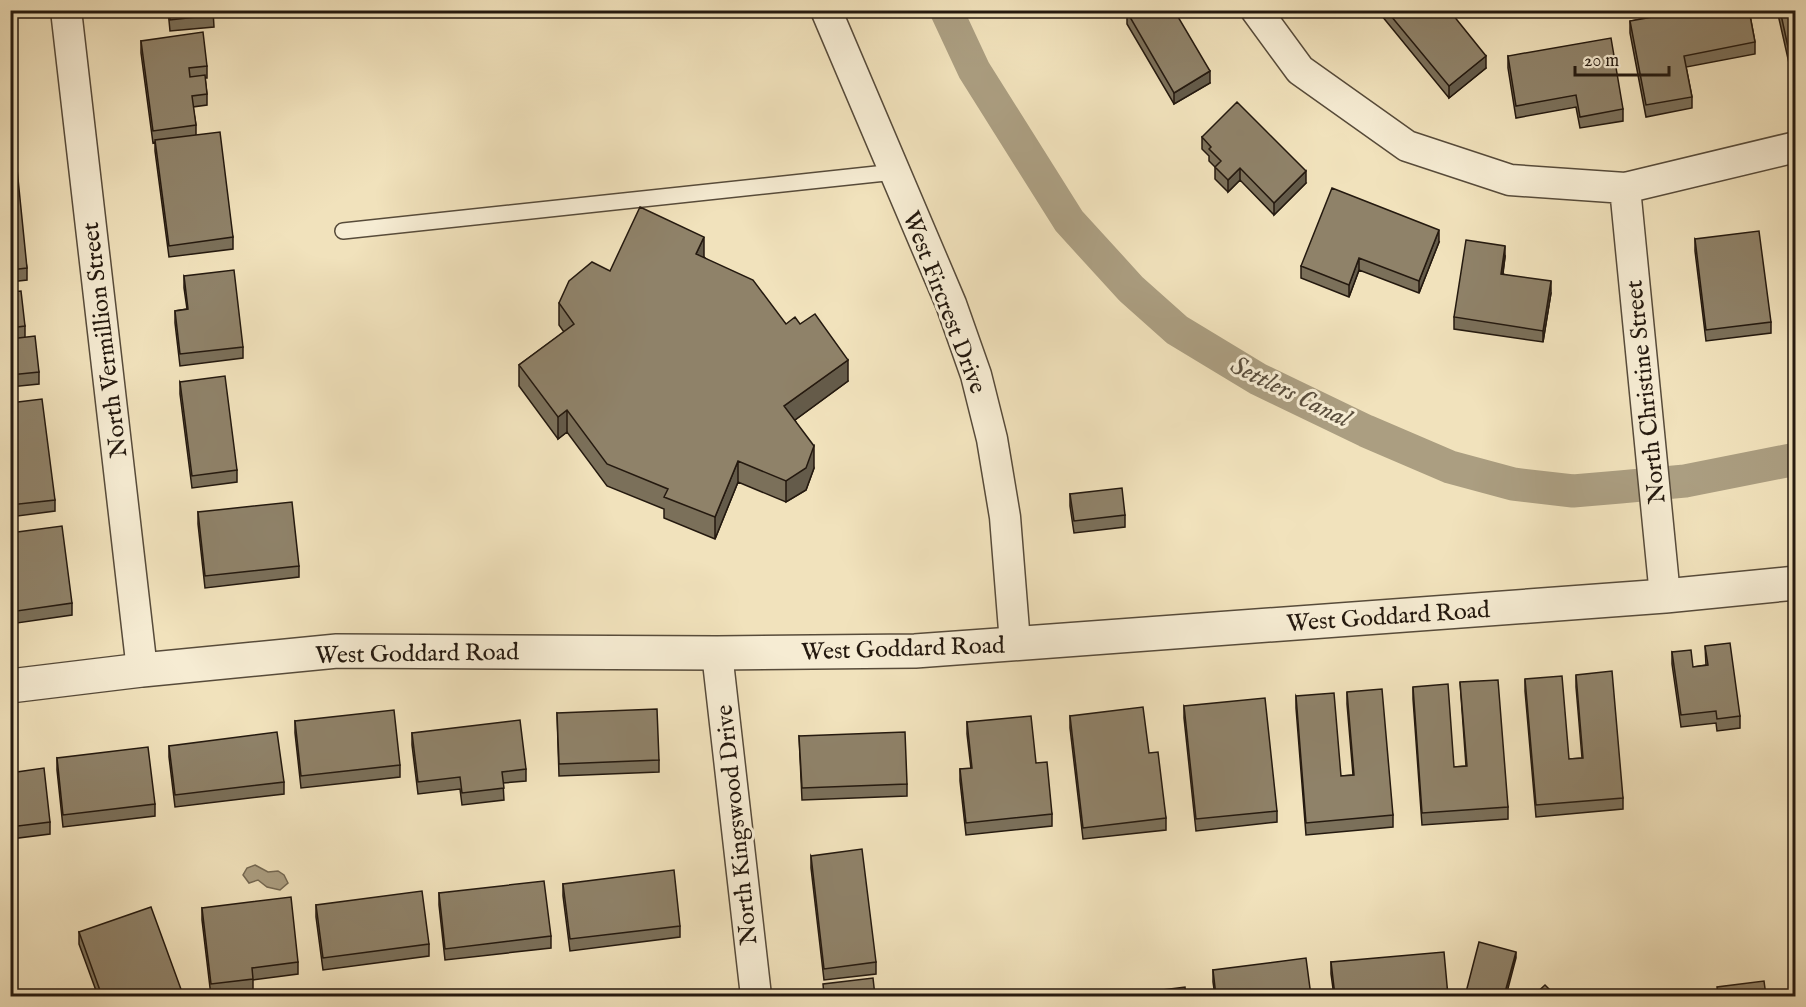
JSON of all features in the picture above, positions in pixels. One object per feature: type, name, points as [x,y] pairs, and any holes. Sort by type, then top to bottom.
[{"type":"street","name":"North Vermillion Street","points":[[66,10],[142,670]]},
{"type":"street","name":"West Fircrest Drive","points":[[826,10],[951,304],[976,375],[992,439],[1005,517],[1015,643]]},
{"type":"street","points":[[1256,10],[1300,70],[1407,146],[1510,180],[1625,188],[1796,147]]},
{"type":"street","name":"North Christine Street","points":[[1625,188],[1665,596]]},
{"type":"street","name":"West Goddard Road","points":[[10,686],[142,670],[337,651],[717,653],[915,651],[1665,596],[1796,583]]},
{"type":"street","name":"North Kingswood Drive","points":[[717,653],[756,996]]},
{"type":"lane","points":[[343,231],[895,172]]},
{"type":"shaded area","points":[[255,865],[268,872],[278,871],[284,875],[288,883],[280,890],[267,887],[258,880],[249,883],[243,875],[247,868]]},
{"type":"building","points":[[169,10],[213,10],[214,15],[170,20]]},
{"type":"building","points":[[1130,10],[1174,10],[1210,71],[1174,93],[1127,12]]},
{"type":"building","points":[[1386,10],[1449,10],[1486,56],[1449,86]]},
{"type":"building","points":[[1680,10],[1749,10],[1755,42],[1684,56],[1692,97],[1646,105],[1630,21],[1680,12]]},
{"type":"building","points":[[1780,10],[1796,10],[1796,60],[1791,61]]},
{"type":"building","points":[[203,32],[207,66],[189,68],[190,77],[205,75],[207,94],[192,96],[196,125],[153,131],[141,41]]},
{"type":"building","points":[[1611,38],[1623,109],[1580,117],[1576,95],[1516,106],[1508,56]]},
{"type":"building","points":[[1237,102],[1306,171],[1274,203],[1240,168],[1228,180],[1215,167],[1221,161],[1209,149],[1211,147],[1202,137]]},
{"type":"building","points":[[10,115],[14,146],[10,147]]},
{"type":"building","points":[[220,132],[233,237],[169,246],[155,140]]},
{"type":"building","points":[[10,169],[17,169],[27,268],[10,270]]},
{"type":"building","points":[[1332,188],[1439,230],[1419,281],[1359,258],[1349,285],[1301,266]]},
{"type":"building","points":[[640,207],[704,237],[696,254],[753,280],[786,324],[795,317],[800,324],[815,314],[848,360],[784,406],[814,446],[806,468],[786,481],[738,461],[715,517],[664,497],[668,489],[607,464],[567,410],[558,417],[519,365],[574,324],[559,303],[569,281],[592,262],[610,271]]},
{"type":"building","points":[[1759,231],[1771,322],[1706,330],[1695,239]]},
{"type":"building","points":[[1466,240],[1505,246],[1501,274],[1551,281],[1543,331],[1454,317]]},
{"type":"building","points":[[234,270],[243,347],[180,354],[175,311],[188,309],[184,276]]},
{"type":"building","points":[[21,291],[25,326],[10,328],[10,292]]},
{"type":"building","points":[[35,336],[39,372],[10,375],[10,339]]},
{"type":"building","points":[[225,376],[237,470],[192,476],[180,382]]},
{"type":"building","points":[[42,399],[55,500],[10,505],[10,403]]},
{"type":"building","points":[[1122,488],[1125,515],[1074,521],[1070,494]]},
{"type":"building","points":[[292,502],[299,566],[205,576],[198,512]]},
{"type":"building","points":[[62,526],[72,603],[10,612],[10,533]]},
{"type":"building","points":[[1730,643],[1740,716],[1717,719],[1716,711],[1681,715],[1672,652],[1691,650],[1693,667],[1708,665],[1705,646]]},
{"type":"building","points":[[1612,671],[1623,798],[1536,805],[1525,679],[1562,676],[1569,759],[1583,758],[1576,675]]},
{"type":"building","points":[[1498,680],[1508,807],[1422,813],[1413,687],[1448,684],[1454,767],[1467,766],[1460,682]]},
{"type":"building","points":[[1382,689],[1393,815],[1306,823],[1296,696],[1334,693],[1341,776],[1354,775],[1347,692]]},
{"type":"building","points":[[1265,698],[1277,811],[1196,819],[1184,706]]},
{"type":"building","points":[[1143,707],[1149,753],[1158,752],[1166,818],[1083,828],[1070,716]]},
{"type":"building","points":[[657,709],[659,760],[559,764],[557,713]]},
{"type":"building","points":[[394,710],[400,765],[301,776],[295,721]]},
{"type":"building","points":[[1031,716],[1036,763],[1047,762],[1052,814],[966,823],[960,769],[972,768],[967,722]]},
{"type":"building","points":[[520,720],[526,769],[502,772],[504,788],[462,793],[460,777],[418,782],[412,733]]},
{"type":"building","points":[[277,732],[284,782],[175,795],[169,746]]},
{"type":"building","points":[[905,732],[907,784],[802,788],[799,736]]},
{"type":"building","points":[[148,747],[155,804],[63,815],[57,758]]},
{"type":"building","points":[[44,768],[50,822],[10,827],[10,773]]},
{"type":"building","points":[[862,849],[876,962],[824,969],[811,856]]},
{"type":"building","points":[[674,870],[680,926],[570,939],[563,884]]},
{"type":"building","points":[[544,881],[551,936],[445,949],[439,893]]},
{"type":"building","points":[[422,891],[429,944],[323,958],[316,905]]},
{"type":"building","points":[[291,897],[298,962],[252,968],[253,979],[211,984],[202,908]]},
{"type":"building","points":[[151,907],[182,992],[168,996],[102,996],[79,932]]},
{"type":"building","points":[[1479,942],[1516,952],[1504,996],[1465,996]]},
{"type":"building","points":[[1444,952],[1448,996],[1335,996],[1331,962]]},
{"type":"building","points":[[1306,958],[1311,996],[1216,996],[1213,970]]},
{"type":"building","points":[[873,978],[875,996],[824,996],[823,984]]},
{"type":"building","points":[[1764,981],[1766,996],[1718,996],[1717,987]]},
{"type":"building","points":[[1545,985],[1556,996],[1533,996]]},
{"type":"building","points":[[1185,987],[1186,996],[1114,996]]},
{"type":"waterway","name":"Settlers Canal","points":[[946,10],[974,70],[1069,221],[1131,289],[1177,330],[1258,379],[1366,431],[1450,467],[1513,484],[1573,491],[1620,487],[1685,481],[1796,459]]}]
